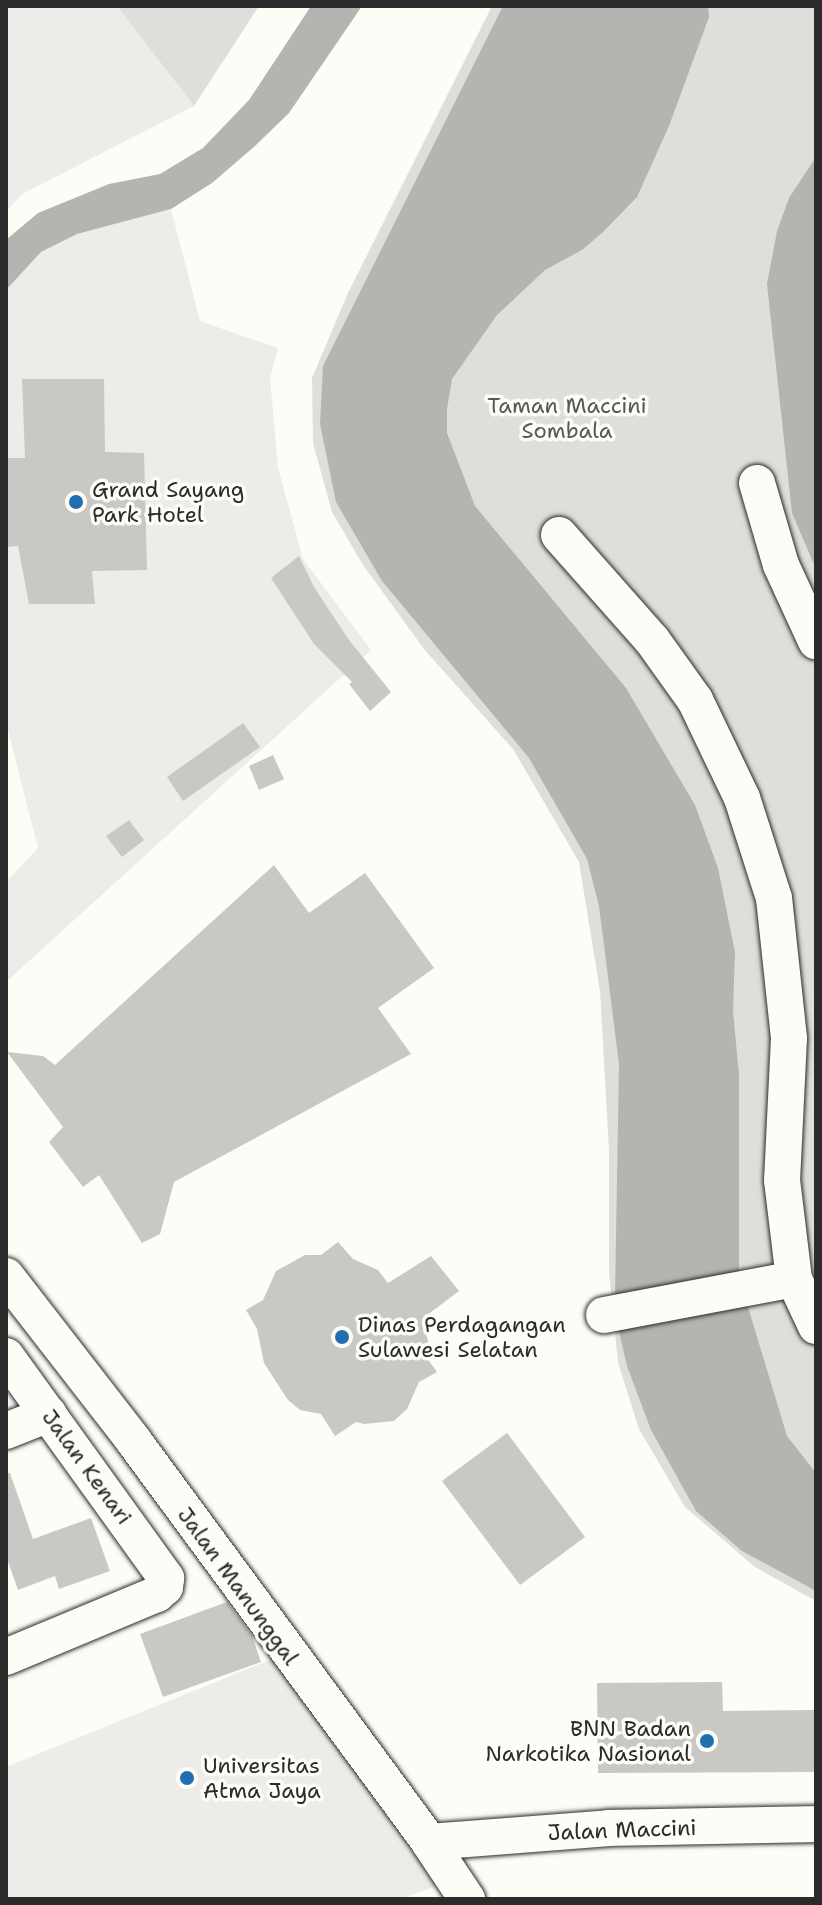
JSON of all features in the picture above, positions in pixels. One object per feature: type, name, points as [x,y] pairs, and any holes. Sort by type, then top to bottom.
[{"type":"street","points":[[757,483],[781,565],[816,641]]},
{"type":"street","points":[[559,535],[652,640],[695,700],[742,798],[756,841],[774,898],[789,1038],[781,1281],[816,1326]]},
{"type":"street","name":"Jalan Manunggal","points":[[6,1276],[133,1440],[429,1842],[467,1899]]},
{"type":"street","points":[[610,1313],[781,1281]]},
{"type":"street","name":"Jalan Kenari","points":[[6,1356],[166,1578],[165,1587],[157,1594],[6,1657]]},
{"type":"street","points":[[6,1431],[49,1414]]},
{"type":"street","name":"Jalan Maccini","points":[[429,1842],[609,1828],[816,1824]]},
{"type":"shaded area","points":[[6,6],[117,6],[194,106],[22,194],[6,212]]},
{"type":"shaded area","points":[[311,6],[362,6],[289,113],[255,146],[212,183],[171,209],[77,234],[41,252],[6,290],[7,239],[38,213],[109,184],[160,174],[203,148],[249,100]]},
{"type":"shaded area","points":[[503,6],[708,6],[709,17],[669,126],[637,197],[582,250],[545,270],[497,315],[452,379],[447,409],[447,433],[475,506],[626,688],[695,805],[718,868],[735,952],[733,1011],[739,1075],[739,1276],[615,1296],[619,1064],[599,906],[587,859],[529,758],[382,581],[336,502],[320,424],[323,366]]},
{"type":"shaded area","points":[[816,157],[816,569],[792,513],[767,284],[777,231],[789,198]]},
{"type":"shaded area","points":[[171,209],[200,321],[278,348],[270,378],[278,468],[303,559],[371,650],[6,982],[6,882],[38,848],[6,722],[6,290],[41,252],[77,234]]},
{"type":"shaded area","points":[[745,1297],[787,1436],[816,1473],[816,1591],[742,1551],[696,1511],[651,1430],[627,1366],[616,1319]]},
{"type":"shaded area","name":"Universitas Atma Jaya","points":[[282,1655],[438,1885],[402,1899],[6,1899],[6,1767]]},
{"type":"green space","points":[[117,6],[259,6],[194,106]]},
{"type":"green space","name":"Taman Maccini Sombala","points":[[492,6],[816,6],[816,1601],[755,1567],[685,1507],[639,1429],[618,1363],[609,1271],[609,1150],[600,991],[579,862],[513,749],[424,649],[363,565],[332,512],[313,443],[312,378],[348,293]]},
{"type":"building","name":"Grand Sayang Park Hotel","points":[[22,379],[104,379],[105,452],[144,453],[147,570],[92,571],[95,604],[29,604],[18,546],[6,547],[6,458],[25,458]]},
{"type":"building","points":[[299,556],[314,587],[349,640],[391,692],[370,711],[349,684],[352,682],[314,644],[271,578]]},
{"type":"building","points":[[243,723],[260,747],[183,801],[167,777]]},
{"type":"building","points":[[273,755],[284,779],[259,790],[249,766]]},
{"type":"building","points":[[129,820],[144,840],[122,857],[106,836]]},
{"type":"building","points":[[274,865],[309,913],[365,873],[434,968],[378,1008],[411,1054],[174,1182],[160,1234],[142,1243],[99,1175],[83,1187],[49,1142],[63,1127],[7,1052],[43,1056],[55,1065]]},
{"type":"building","name":"Dinas Perdagangan Sulawesi Selatan","points":[[338,1242],[353,1259],[378,1270],[388,1283],[431,1256],[459,1291],[422,1319],[429,1345],[424,1354],[437,1372],[419,1382],[407,1409],[394,1421],[356,1422],[335,1436],[321,1414],[300,1410],[288,1400],[264,1363],[257,1329],[246,1310],[263,1300],[276,1271],[305,1255],[321,1255]]},
{"type":"building","points":[[507,1433],[585,1537],[520,1585],[442,1481]]},
{"type":"building","points":[[6,1473],[10,1473],[33,1539],[91,1518],[110,1571],[59,1589],[55,1576],[18,1590],[6,1556]]},
{"type":"building","points":[[227,1602],[252,1636],[261,1662],[163,1697],[140,1634]]},
{"type":"building","name":"BNN Badan Narkotika Nasional","points":[[722,1682],[723,1711],[816,1710],[816,1772],[598,1773],[597,1683]]},
{"type":"place","name":"Grand Sayang Park Hotel","points":[[76,502]]},
{"type":"place","name":"Dinas Perdagangan Sulawesi Selatan","points":[[342,1337]]},
{"type":"place","name":"BNN Badan Narkotika Nasional","points":[[707,1741]]},
{"type":"place","name":"Universitas Atma Jaya","points":[[187,1778]]}]
